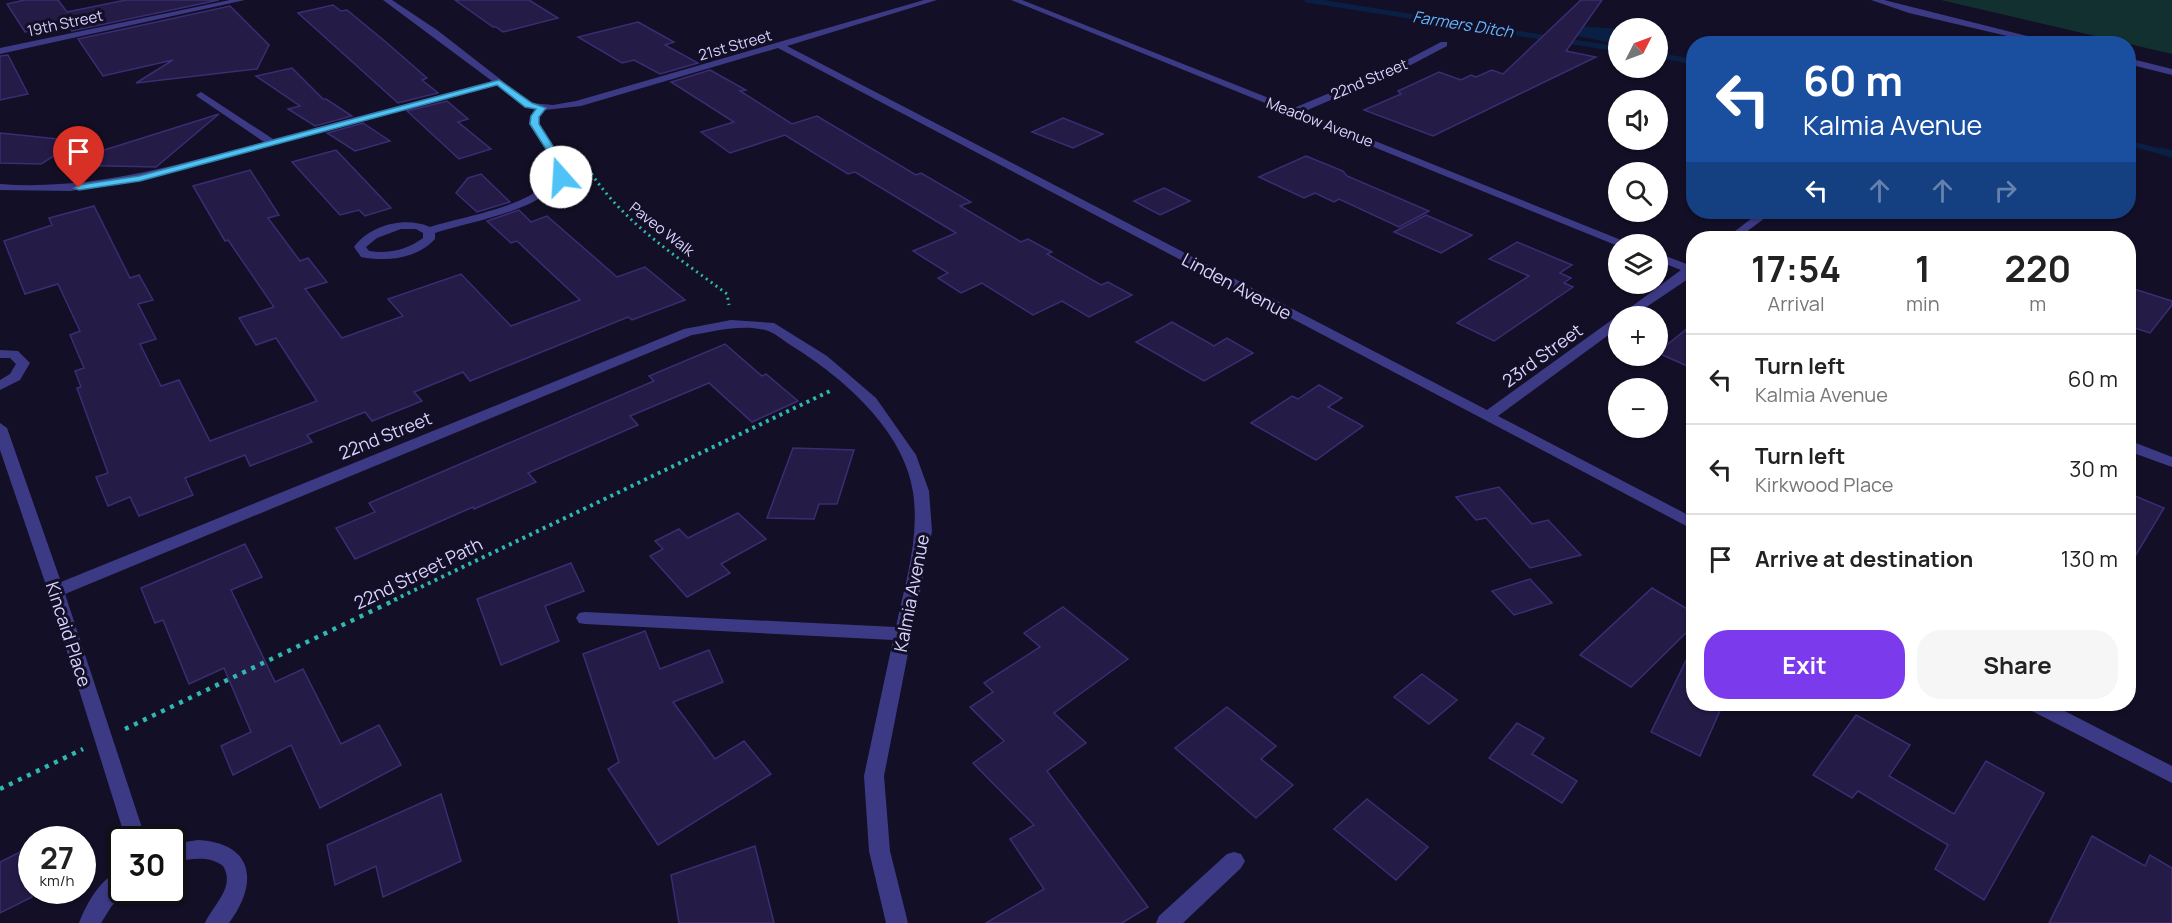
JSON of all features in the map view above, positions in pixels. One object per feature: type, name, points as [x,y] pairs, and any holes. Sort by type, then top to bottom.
[{"type":"street","name":"19th Street","points":[[0,51],[241,0]]},
{"type":"street","points":[[387,0],[528,105],[542,108],[535,116],[534,124],[562,168],[561,177],[547,190],[529,199],[429,231],[418,226],[400,226],[381,230],[366,238],[360,247],[365,254],[373,256],[400,255],[429,239],[429,231]]},
{"type":"street","name":"21st Street","points":[[542,108],[578,105],[933,0]]},
{"type":"street","name":"Meadow Avenue","points":[[1015,0],[1608,237]]},
{"type":"street","points":[[1875,0],[2020,36]]},
{"type":"street","name":"22nd Street","points":[[1294,112],[1406,64],[1444,44]]},
{"type":"street","name":"Linden Avenue","points":[[781,46],[1686,521]]},
{"type":"street","points":[[2136,63],[2172,72]]},
{"type":"street","points":[[0,187],[55,190],[140,178],[499,82]]},
{"type":"street","points":[[201,95],[272,143]]},
{"type":"street","points":[[0,197],[16,188]]},
{"type":"street","points":[[1741,231],[1757,219]]},
{"type":"street","points":[[1668,261],[1686,267]]},
{"type":"street","points":[[1639,306],[1686,273]]},
{"type":"street","name":"22nd Street","points":[[56,591],[689,332],[731,324]]},
{"type":"street","name":"Kalmia Avenue","points":[[731,324],[769,326],[822,359],[849,381],[871,401],[901,441],[909,455],[921,491],[924,531],[874,776],[874,799],[882,872],[897,923]]},
{"type":"street","name":"23rd Street","points":[[1487,417],[1608,328]]},
{"type":"street","points":[[0,354],[12,354],[23,363],[15,377],[0,386]]},
{"type":"street","name":"Kincaid Place","points":[[0,428],[56,591],[131,826]]},
{"type":"street","points":[[2136,448],[2172,462]]},
{"type":"street","points":[[585,618],[903,634]]},
{"type":"street","points":[[2049,711],[2172,775]]},
{"type":"street","points":[[186,849],[219,850],[233,861],[238,873],[235,893],[216,923]]},
{"type":"street","points":[[1167,923],[1234,861]]},
{"type":"street","points":[[90,923],[92,916],[108,894]]},
{"type":"path","name":"Paveo Walk","points":[[562,168],[591,173],[602,191],[624,215],[727,294],[731,324]]},
{"type":"path","name":"22nd Street Path","points":[[0,789],[849,381]]},
{"type":"green space","points":[[1941,0],[2172,0],[2172,54],[2136,46],[2136,36],[2095,36]]},
{"type":"water","points":[[1577,26],[1608,28],[1608,42],[1576,36]]},
{"type":"building","points":[[25,0],[58,0],[67,12],[126,0],[219,0],[72,31],[68,24],[25,32],[7,4]]},
{"type":"building","points":[[455,0],[529,0],[558,18],[503,32]]},
{"type":"building","points":[[1581,0],[1602,0],[1566,51],[1596,57],[1433,136],[1364,110],[1401,94],[1398,91],[1439,72],[1461,80],[1492,70],[1503,74]]},
{"type":"building","points":[[333,5],[341,11],[347,10],[387,43],[427,78],[422,80],[438,93],[398,103],[298,13]]},
{"type":"building","points":[[230,6],[269,45],[257,69],[136,83],[173,60],[103,76],[78,39]]},
{"type":"building","points":[[638,22],[674,42],[665,45],[698,63],[660,74],[634,60],[622,63],[578,37]]},
{"type":"building","points":[[8,55],[28,94],[0,100],[0,56]]},
{"type":"building","points":[[292,68],[323,99],[352,116],[315,126],[288,109],[300,106],[256,76]]},
{"type":"building","points":[[710,70],[746,90],[740,91],[792,124],[817,116],[916,175],[921,173],[971,202],[960,206],[1021,242],[1028,239],[1052,252],[1047,254],[1101,285],[1108,282],[1132,295],[1089,317],[1062,301],[1033,315],[982,283],[961,293],[938,278],[948,273],[913,251],[956,233],[855,172],[848,174],[785,135],[730,153],[701,132],[734,122],[671,82]]},
{"type":"building","points":[[447,101],[468,119],[458,122],[491,149],[459,159],[407,111]]},
{"type":"building","points":[[219,114],[156,167],[67,165],[66,162]]},
{"type":"building","points":[[1063,118],[1103,134],[1073,148],[1032,132]]},
{"type":"building","points":[[363,123],[390,141],[355,151],[327,133]]},
{"type":"building","points":[[0,133],[78,141],[41,164],[0,163]]},
{"type":"building","points":[[336,150],[391,208],[365,216],[359,210],[340,215],[292,162]]},
{"type":"building","points":[[1306,156],[1429,211],[1399,227],[1339,199],[1334,202],[1315,193],[1304,198],[1259,177]]},
{"type":"building","points":[[250,170],[279,215],[268,218],[300,261],[308,258],[327,282],[305,289],[342,338],[403,316],[388,299],[461,274],[511,326],[580,300],[517,241],[511,243],[487,221],[519,210],[531,222],[547,216],[617,277],[645,267],[685,300],[632,320],[628,317],[470,381],[463,372],[414,392],[422,401],[372,421],[365,412],[307,435],[312,442],[250,466],[245,455],[185,478],[193,495],[139,516],[130,497],[108,506],[96,477],[108,473],[77,388],[81,387],[75,371],[84,368],[70,335],[80,331],[58,284],[25,294],[4,241],[52,225],[49,218],[94,206],[130,278],[139,275],[153,300],[138,304],[156,339],[140,344],[161,386],[179,380],[210,441],[317,401],[276,338],[256,345],[239,318],[274,307],[228,240],[225,241],[193,186]]},
{"type":"building","points":[[481,174],[510,202],[477,212],[456,193],[468,178]]},
{"type":"building","points":[[1164,188],[1190,201],[1160,215],[1134,201]]},
{"type":"building","points":[[1426,215],[1472,235],[1441,253],[1394,232]]},
{"type":"building","points":[[1517,242],[1572,265],[1560,273],[1571,278],[1564,283],[1573,287],[1494,341],[1457,323],[1529,276],[1489,259]]},
{"type":"building","points":[[2136,290],[2172,301],[2172,305],[2150,333],[2136,329]]},
{"type":"building","points":[[1172,322],[1214,346],[1227,338],[1253,353],[1204,381],[1136,342]]},
{"type":"building","points":[[1686,329],[1686,365],[1668,357],[1668,344]]},
{"type":"building","points":[[725,344],[762,376],[766,374],[798,401],[752,422],[709,383],[630,416],[638,425],[528,473],[536,482],[355,559],[336,528],[375,512],[369,503],[654,381],[649,376]]},
{"type":"building","points":[[1319,385],[1342,398],[1328,407],[1363,426],[1316,460],[1251,423],[1292,396],[1298,399]]},
{"type":"building","points":[[793,448],[854,450],[837,504],[819,504],[814,519],[767,518]]},
{"type":"building","points":[[1499,487],[1532,524],[1548,520],[1581,555],[1530,568],[1486,518],[1476,520],[1456,497]]},
{"type":"building","points":[[2136,496],[2164,508],[2136,555]]},
{"type":"building","points":[[738,513],[766,539],[721,564],[730,573],[687,597],[650,556],[663,549],[655,541],[679,529],[688,538]]},
{"type":"building","points":[[245,544],[262,577],[231,590],[275,682],[303,669],[341,744],[379,725],[401,765],[320,808],[291,745],[233,775],[221,746],[251,732],[224,668],[189,684],[163,620],[155,623],[141,588]]},
{"type":"building","points":[[571,563],[584,591],[545,606],[559,641],[501,665],[477,599]]},
{"type":"building","points":[[1530,579],[1552,603],[1514,615],[1492,591]]},
{"type":"building","points":[[1652,588],[1686,608],[1686,633],[1631,687],[1580,655]]},
{"type":"building","points":[[1063,607],[1128,659],[1054,713],[1086,743],[1047,771],[1148,907],[1122,923],[986,923],[1044,889],[1010,839],[1034,825],[973,763],[1004,741],[970,707],[993,692],[984,683],[1040,647],[1024,633]]},
{"type":"building","points":[[645,631],[660,669],[709,650],[723,682],[673,702],[715,759],[744,741],[771,774],[658,845],[608,769],[619,762],[583,654]]},
{"type":"building","points":[[1686,660],[1686,711],[1720,711],[1700,756],[1651,732]]},
{"type":"building","points":[[1422,674],[1457,700],[1429,724],[1394,697]]},
{"type":"building","points":[[1227,707],[1276,746],[1261,759],[1293,785],[1256,818],[1175,748]]},
{"type":"building","points":[[1856,715],[1910,745],[1889,776],[1954,814],[1986,761],[2044,793],[1984,900],[1935,869],[1948,845],[1858,791],[1852,798],[1813,775]]},
{"type":"building","points":[[1517,723],[1544,738],[1532,754],[1577,781],[1562,803],[1489,758]]},
{"type":"building","points":[[441,794],[461,861],[383,897],[376,866],[335,885],[327,845]]},
{"type":"building","points":[[1367,799],[1428,847],[1396,880],[1334,829]]},
{"type":"building","points":[[2092,836],[2145,866],[2150,855],[2172,868],[2172,923],[2049,923]]},
{"type":"building","points":[[755,846],[774,923],[679,923],[671,875]]},
{"type":"building","points":[[18,853],[18,904],[0,913],[0,862]]},
{"type":"waterway","name":"Farmers Ditch","points":[[1307,0],[1608,47]]},
{"type":"waterway","name":"Farmers Ditch","points":[[1668,57],[1686,60]]},
{"type":"waterway","name":"Farmers Ditch","points":[[2136,145],[2167,153]]},
{"type":"waterway","name":"Farmers Ditch","points":[[2161,151],[2172,154]]},
{"type":"route","points":[[79,188],[140,178],[499,82],[528,105],[542,108],[535,116],[534,124],[562,168],[561,177]]}]
